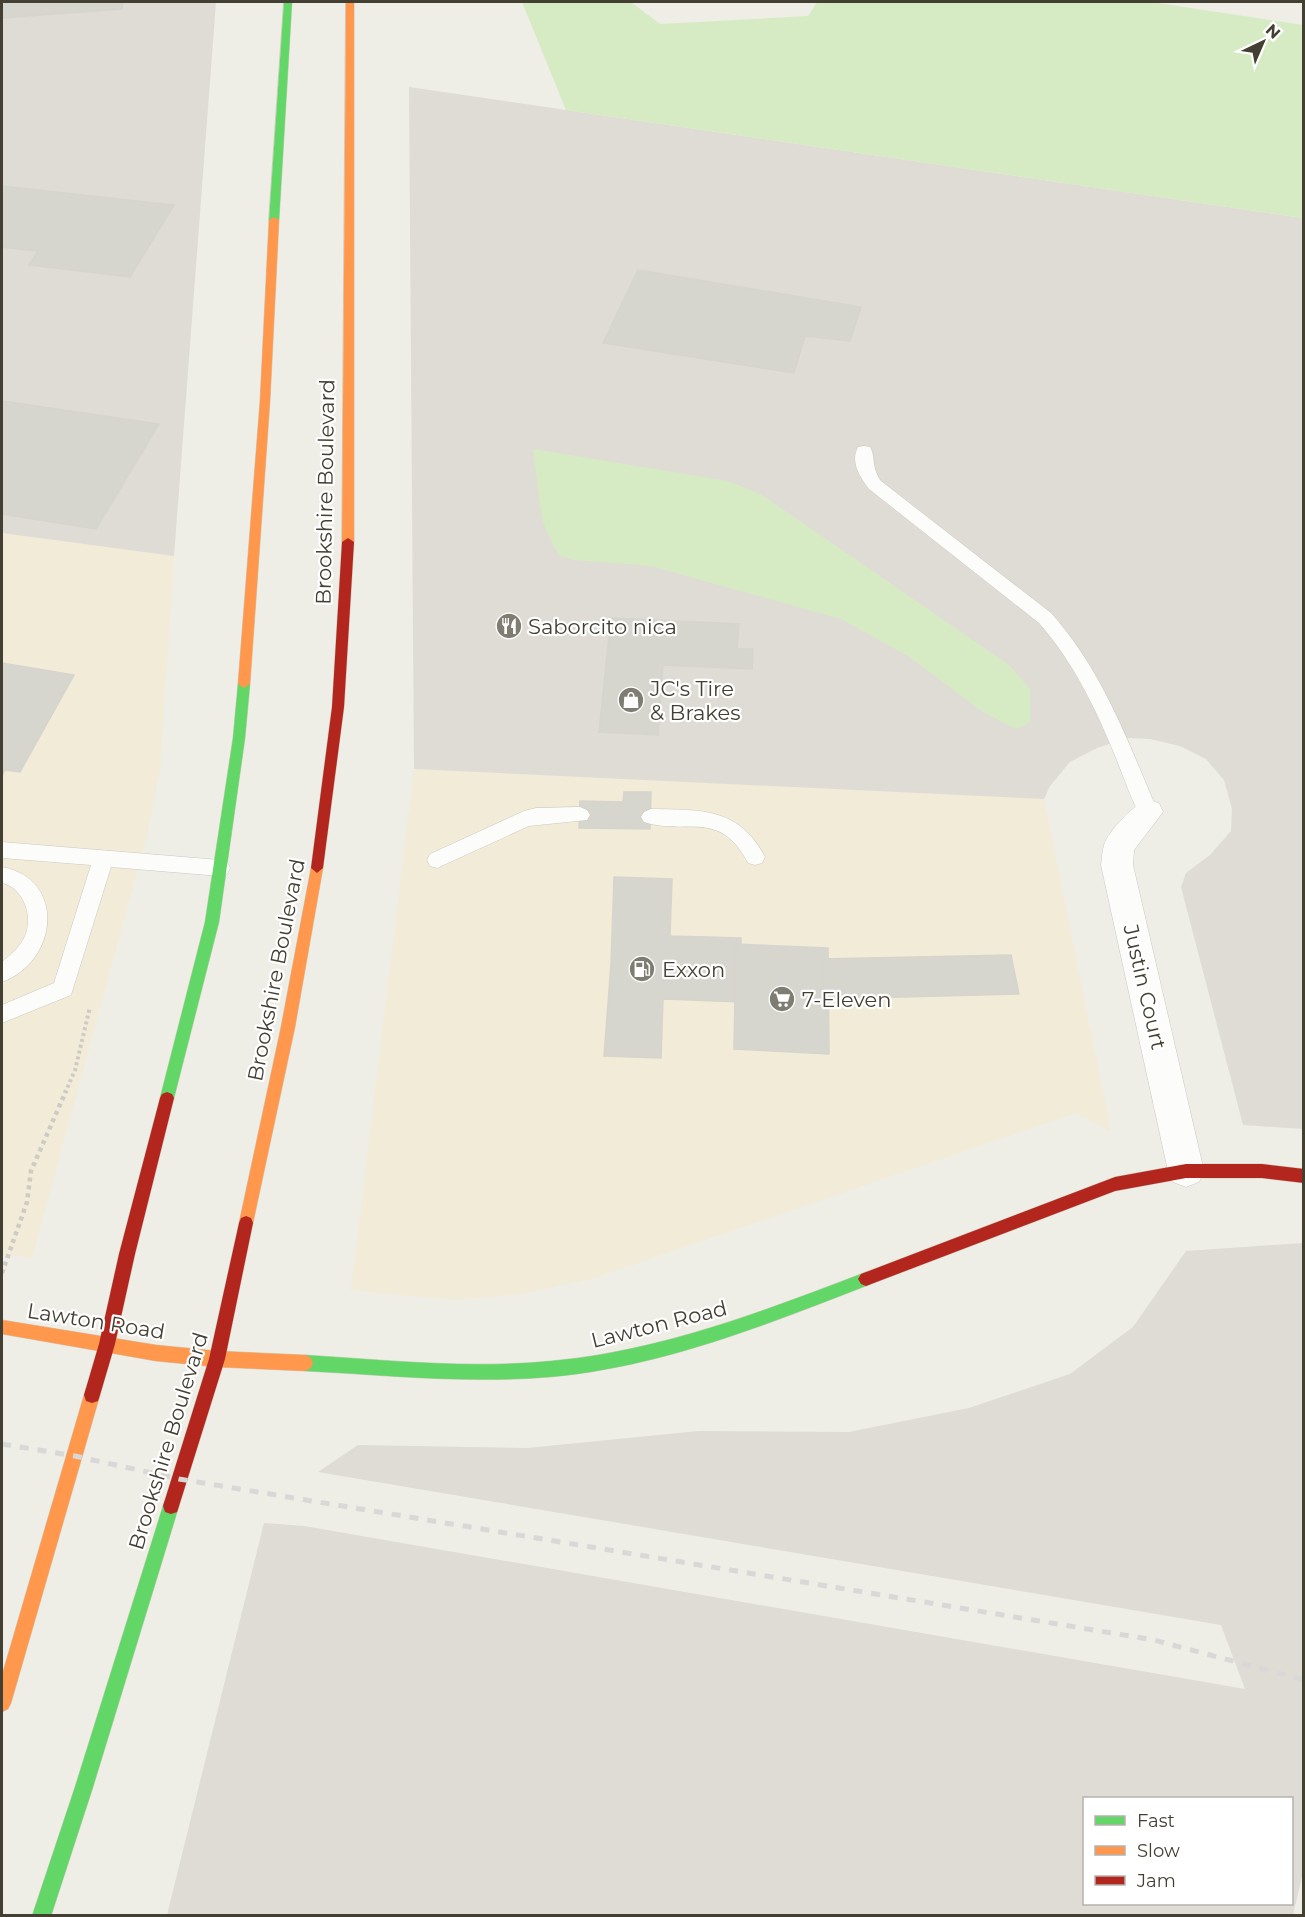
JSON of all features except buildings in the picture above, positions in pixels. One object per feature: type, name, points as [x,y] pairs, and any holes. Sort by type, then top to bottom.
[{"type":"main road","points":[[2,1703],[107,1344],[212,922],[239,738],[246,654],[265,401],[275,189],[288,2]]},
{"type":"main road","name":"Brookshire Boulevard","points":[[41,1916],[84,1787],[217,1359],[290,1016],[318,861],[338,707],[348,563],[350,2]]},
{"type":"main road","name":"Lawton Road","points":[[2,1326],[156,1353],[217,1359],[500,1372],[552,1369],[599,1363],[689,1341],[753,1322],[1115,1184],[1186,1171],[1262,1171],[1304,1176]]},
{"type":"street","name":"Justin Court","points":[[1148,812],[1119,846],[1117,865],[1186,1171]]},
{"type":"lane","points":[[864,451],[862,459],[866,474],[875,485],[1045,618],[1060,633],[1089,680],[1148,812]]},
{"type":"lane","points":[[437,860],[524,819],[536,816],[580,815]]},
{"type":"lane","points":[[651,817],[694,818],[720,822],[745,839],[755,857]]},
{"type":"lane","points":[[2,850],[220,868]]},
{"type":"lane","points":[[2,1014],[63,989],[103,859]]},
{"type":"lane","points":[[2,875],[16,878],[37,908],[35,939],[17,964],[2,973]]},
{"type":"path","points":[[2,1273],[27,1202],[31,1171],[75,1070],[91,1004]]},
{"type":"shaded area","points":[[2,2],[216,2],[174,556],[2,533]]},
{"type":"shaded area","points":[[409,87],[1303,218],[1303,1129],[1243,1125],[1181,887],[1186,873],[1210,855],[1231,831],[1232,809],[1224,780],[1206,759],[1180,746],[1150,739],[1128,738],[1097,748],[1070,762],[1050,786],[1044,799],[414,769]]},
{"type":"shaded area","points":[[2,533],[174,556],[160,770],[147,835],[32,1258],[2,1254]]},
{"type":"shaded area","points":[[414,769],[1044,799],[1111,1131],[1076,1113],[591,1279],[521,1294],[453,1300],[351,1290]]},
{"type":"shaded area","points":[[1303,1243],[1304,1868],[1293,1915],[167,1915],[264,1523],[304,1526],[1245,1689],[1221,1625],[318,1472],[358,1445],[527,1448],[699,1431],[849,1432],[969,1408],[1070,1374],[1133,1327],[1186,1251]]},
{"type":"green space","points":[[522,2],[631,2],[660,24],[808,16],[817,2],[1151,2],[1303,25],[1303,218],[566,110]]},
{"type":"green space","points":[[533,449],[728,481],[762,495],[1009,665],[1030,689],[1030,722],[1016,729],[983,712],[908,656],[841,619],[651,566],[574,560],[560,556],[542,519]]},
{"type":"railway","points":[[2,1444],[75,1456],[179,1479],[1154,1640],[1304,1680]]},
{"type":"traffic: fast","points":[[274,220],[288,2]]},
{"type":"traffic: fast","points":[[167,1098],[212,922],[239,738],[244,684]]},
{"type":"traffic: fast","points":[[305,1363],[490,1372],[592,1364],[632,1357],[712,1335],[866,1279]]},
{"type":"traffic: fast","points":[[41,1916],[84,1787],[171,1506]]},
{"type":"traffic: slow","points":[[348,542],[350,2]]},
{"type":"traffic: slow","points":[[244,684],[265,401],[274,220]]},
{"type":"traffic: slow","points":[[246,1223],[288,1027],[317,868]]},
{"type":"traffic: slow","points":[[2,1327],[156,1353],[217,1359],[305,1363]]},
{"type":"traffic: slow","points":[[2,1703],[92,1395]]},
{"type":"traffic: jam","points":[[317,868],[338,707],[348,542]]},
{"type":"traffic: jam","points":[[92,1395],[107,1344],[127,1254],[167,1098]]},
{"type":"traffic: jam","points":[[866,1279],[1115,1184],[1186,1171],[1262,1171],[1304,1176]]},
{"type":"traffic: jam","points":[[171,1506],[217,1359],[246,1223]]},
{"type":"place","name":"Saborcito nica","points":[[509,626]]},
{"type":"place","name":"JC's Tire & Brakes","points":[[631,700]]},
{"type":"place","name":"Exxon","points":[[642,969]]},
{"type":"place","name":"7-Eleven","points":[[782,999]]}]
